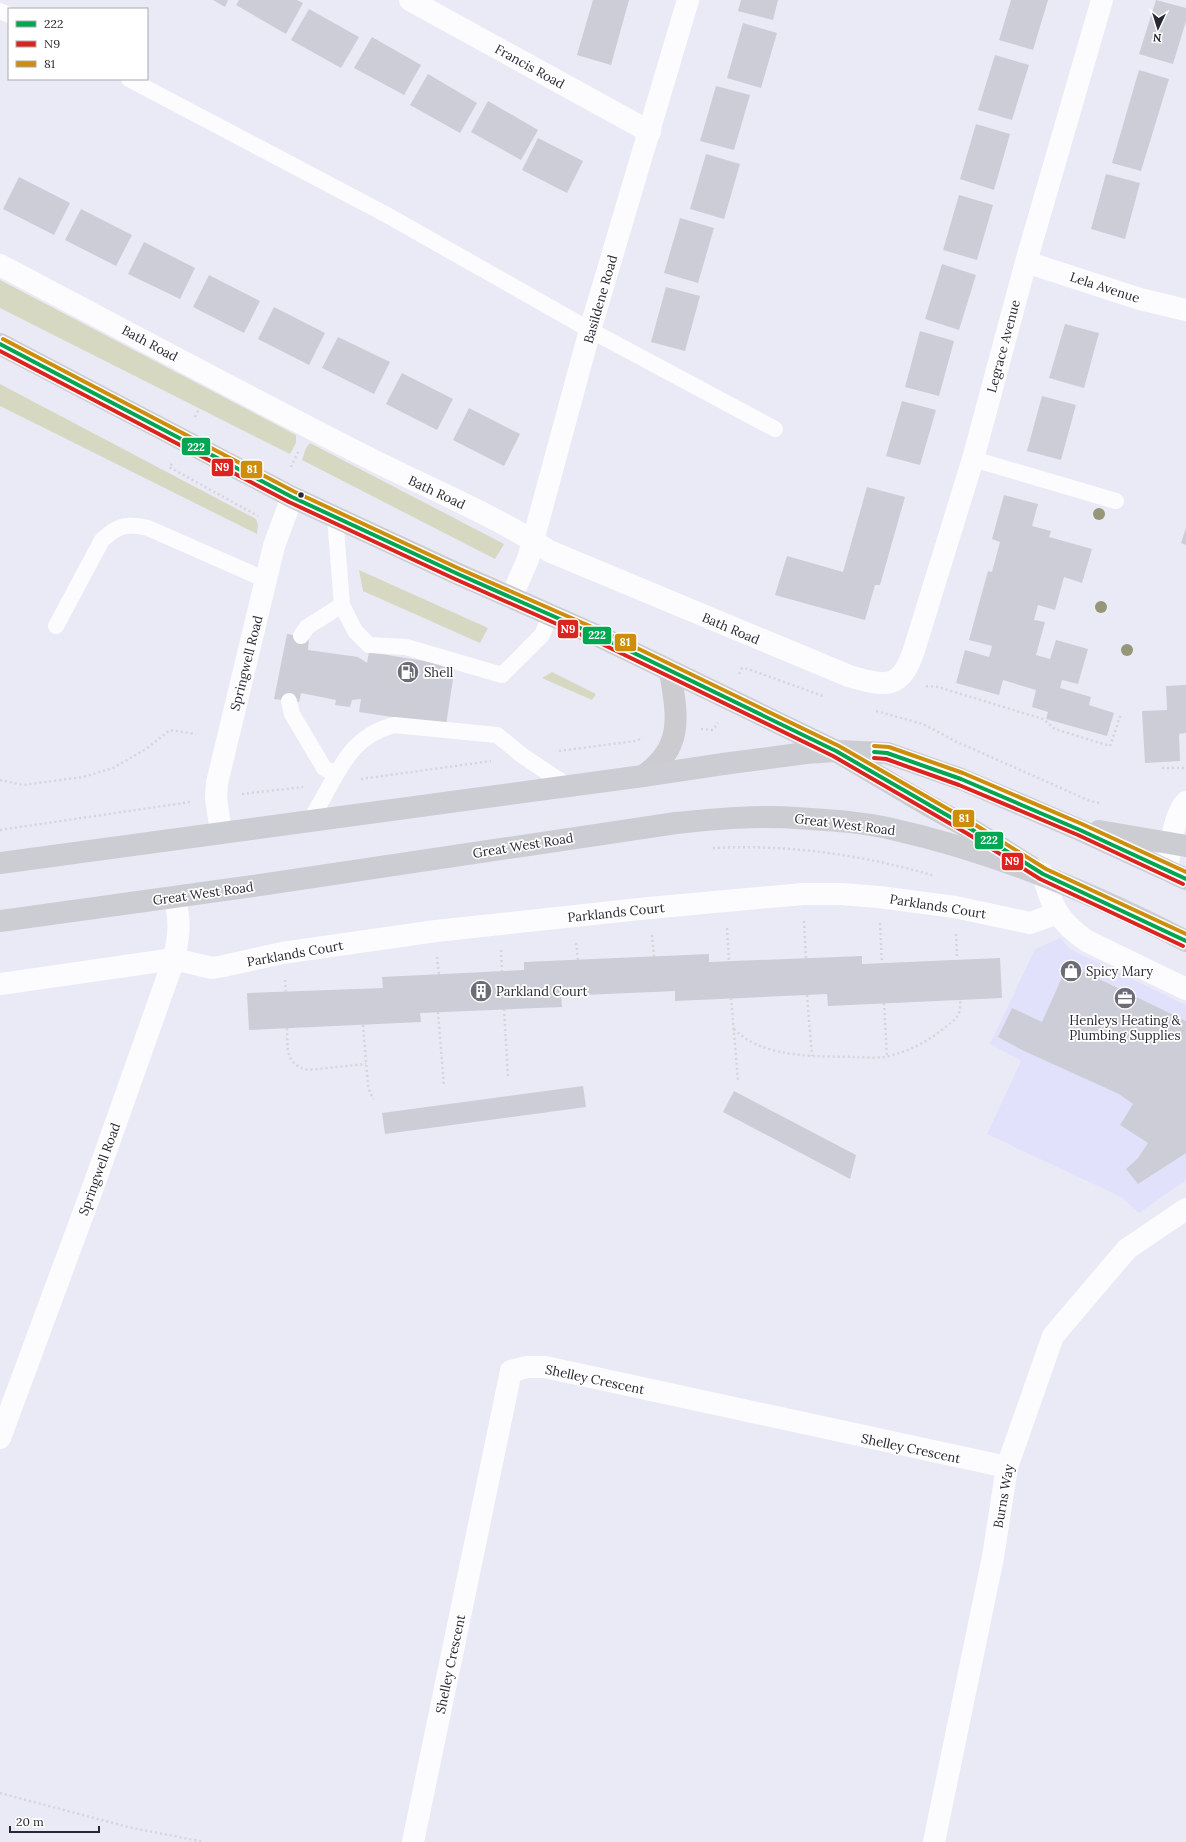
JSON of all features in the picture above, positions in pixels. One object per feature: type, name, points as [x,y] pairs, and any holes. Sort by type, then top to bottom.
[{"type":"highway","points":[[0,863],[723,764],[836,751],[887,753],[961,779],[1080,830],[1176,875]]},
{"type":"highway","name":"Great West Road","points":[[0,920],[174,897],[676,822],[737,817],[796,817],[895,829],[996,857],[1043,874]]},
{"type":"highway","points":[[1080,830],[1110,832],[1179,845]]},
{"type":"highway","points":[[1043,874],[1186,941]]},
{"type":"main road","points":[[0,344],[286,494],[550,616],[606,639],[836,751],[971,829],[1043,874]]},
{"type":"main road","points":[[643,776],[657,766],[668,753],[674,738],[675,701],[670,671]]},
{"type":"street","name":"Francis Road","points":[[410,0],[650,132]]},
{"type":"street","name":"Basildene Road","points":[[511,598],[528,559],[590,330],[688,0]]},
{"type":"street","name":"Legrace Avenue","points":[[890,683],[901,677],[910,662],[973,459],[1026,262],[1102,0]]},
{"type":"street","name":"Lela Avenue","points":[[1026,262],[1140,299],[1186,310]]},
{"type":"street","name":"Bath Road","points":[[0,265],[307,427],[401,475],[517,530],[549,551],[821,664],[867,681],[890,683]]},
{"type":"street","name":"Springwell Road","points":[[221,832],[216,798],[217,783],[286,494]]},
{"type":"street","points":[[1176,875],[1179,845],[1179,813],[1186,802]]},
{"type":"street","points":[[1043,874],[1049,899],[1065,925],[1086,942],[1186,989]]},
{"type":"street","name":"Parklands Court","points":[[174,959],[212,968],[282,953],[428,932],[803,894],[841,894],[879,897],[955,907],[1030,923],[1058,913]]},
{"type":"street","name":"Springwell Road","points":[[1,1434],[96,1179],[174,959],[179,937],[179,920],[174,897]]},
{"type":"street","points":[[0,984],[174,959]]},
{"type":"street","name":"Burns Way","points":[[934,1842],[993,1557],[1007,1468],[1053,1336],[1127,1250],[1186,1209]]},
{"type":"street","name":"Shelley Crescent","points":[[414,1842],[511,1372],[527,1367],[545,1367],[1007,1468]]},
{"type":"lane","points":[[131,80],[388,216],[590,330],[775,429]]},
{"type":"lane","points":[[973,459],[1116,501]]},
{"type":"lane","points":[[335,517],[342,605],[355,631],[369,645],[406,647],[502,675],[542,635],[550,616]]},
{"type":"lane","points":[[56,626],[102,540],[111,532],[122,526],[136,525],[148,528],[266,580]]},
{"type":"lane","points":[[301,636],[307,627],[342,605]]},
{"type":"lane","points":[[289,701],[292,714],[324,768],[333,779]]},
{"type":"lane","points":[[309,821],[322,802],[333,779],[346,758],[365,736],[379,728],[394,724],[497,735],[523,756],[568,786]]},
{"type":"path","points":[[286,494],[307,427]]},
{"type":"path","points":[[173,462],[169,468],[265,520]]},
{"type":"path","points":[[737,680],[742,668],[748,669],[830,699]]},
{"type":"path","points":[[924,686],[938,687],[1043,718],[1055,729],[1110,746],[1121,714]]},
{"type":"path","points":[[873,710],[923,724],[962,744],[1090,801],[1103,804]]},
{"type":"path","points":[[0,780],[23,785],[83,777],[113,768],[146,749],[170,730],[196,734]]},
{"type":"path","points":[[248,794],[333,779],[523,756],[635,741],[647,737]]},
{"type":"path","points":[[1162,768],[1186,768]]},
{"type":"path","points":[[0,830],[192,801]]},
{"type":"path","points":[[803,894],[806,958]]},
{"type":"path","points":[[879,897],[882,963]]},
{"type":"path","points":[[726,901],[729,961]]},
{"type":"path","points":[[807,995],[812,1056]]},
{"type":"path","points":[[731,998],[738,1080]]},
{"type":"path","points":[[734,1029],[750,1042],[778,1051],[812,1056],[887,1057],[909,1050],[934,1036],[961,1012],[960,1000]]},
{"type":"path","points":[[884,1003],[887,1057]]},
{"type":"path","points":[[504,1010],[508,1077]]},
{"type":"path","points":[[438,1012],[444,1086]]},
{"type":"path","points":[[363,1024],[368,1085],[370,1093],[374,1099]]},
{"type":"path","points":[[287,1028],[289,1055],[292,1062],[299,1068],[308,1070],[366,1064]]},
{"type":"path","points":[[0,1794],[128,1827],[204,1842]]},
{"type":"shaded area","points":[[1060,938],[1070,949],[1186,1005],[1186,1180],[1139,1213],[1121,1197],[987,1134],[1021,1061],[990,1044],[1035,949]]},
{"type":"green space","points":[[0,280],[296,435],[296,443],[290,454],[0,308]]},
{"type":"green space","points":[[0,384],[256,519],[258,525],[257,534],[0,406]]},
{"type":"green space","points":[[310,443],[504,544],[495,559],[302,460],[306,448]]},
{"type":"green space","points":[[359,570],[488,628],[480,643],[363,591]]},
{"type":"green space","points":[[552,672],[596,694],[592,700],[542,678]]},
{"type":"building","points":[[213,0],[228,0],[225,7]]},
{"type":"building","points":[[239,0],[297,0],[303,3],[286,34],[236,5]]},
{"type":"building","points":[[593,0],[629,0],[611,65],[577,55]]},
{"type":"building","points":[[741,0],[778,0],[773,20],[738,11]]},
{"type":"building","points":[[1011,0],[1048,0],[1033,50],[999,40]]},
{"type":"building","points":[[1156,0],[1186,8],[1186,21],[1173,64],[1139,54]]},
{"type":"building","points":[[309,9],[359,37],[341,68],[291,40]]},
{"type":"building","points":[[743,23],[777,33],[761,88],[727,78]]},
{"type":"building","points":[[372,37],[421,65],[404,95],[354,68]]},
{"type":"building","points":[[995,55],[1029,65],[1012,120],[978,110]]},
{"type":"building","points":[[1139,70],[1169,79],[1141,171],[1112,163]]},
{"type":"building","points":[[428,74],[477,103],[460,133],[410,105]]},
{"type":"building","points":[[716,86],[750,95],[734,150],[700,141]]},
{"type":"building","points":[[488,101],[538,130],[521,160],[471,132]]},
{"type":"building","points":[[976,124],[1010,134],[994,190],[960,179]]},
{"type":"building","points":[[538,138],[583,161],[567,193],[522,170]]},
{"type":"building","points":[[706,154],[740,164],[724,219],[690,209]]},
{"type":"building","points":[[1106,174],[1140,183],[1125,239],[1091,229]]},
{"type":"building","points":[[19,177],[70,203],[54,235],[3,209]]},
{"type":"building","points":[[959,195],[993,205],[977,260],[943,250]]},
{"type":"building","points":[[81,209],[132,235],[116,266],[65,240]]},
{"type":"building","points":[[680,218],[714,228],[698,283],[664,273]]},
{"type":"building","points":[[144,242],[195,268],[180,299],[128,274]]},
{"type":"building","points":[[942,264],[976,275],[959,330],[925,319]]},
{"type":"building","points":[[209,275],[260,301],[244,333],[193,307]]},
{"type":"building","points":[[666,287],[700,296],[685,351],[651,342]]},
{"type":"building","points":[[274,307],[325,333],[309,365],[258,339]]},
{"type":"building","points":[[1065,324],[1099,333],[1084,388],[1049,378]]},
{"type":"building","points":[[920,331],[954,341],[939,396],[905,387]]},
{"type":"building","points":[[338,337],[390,362],[374,394],[322,368]]},
{"type":"building","points":[[402,373],[453,399],[437,430],[386,404]]},
{"type":"building","points":[[1042,396],[1076,405],[1061,460],[1027,451]]},
{"type":"building","points":[[902,401],[936,410],[920,465],[886,456]]},
{"type":"building","points":[[469,408],[520,434],[504,466],[453,440]]},
{"type":"building","points":[[867,487],[905,497],[880,585],[875,585],[865,620],[775,595],[787,556],[843,572]]},
{"type":"building","points":[[1004,495],[1038,504],[1032,526],[1051,531],[1049,537],[1092,549],[1082,583],[1064,577],[1055,610],[1038,605],[1034,620],[1045,622],[1036,655],[1050,659],[1056,640],[1088,649],[1078,684],[1062,680],[1060,688],[1091,697],[1089,705],[1114,713],[1107,736],[1046,719],[1048,712],[1032,707],[1036,690],[1003,680],[999,695],[956,683],[965,650],[989,657],[992,646],[969,640],[988,571],[992,572],[1000,542],[992,539]]},
{"type":"building","points":[[1186,528],[1186,545],[1181,543]]},
{"type":"building","points":[[287,634],[309,637],[308,650],[358,657],[367,663],[369,652],[455,666],[446,725],[359,712],[361,699],[352,700],[350,707],[335,705],[336,700],[301,693],[299,702],[274,699]]},
{"type":"building","points":[[1186,685],[1186,733],[1179,734],[1180,761],[1145,763],[1142,711],[1167,710],[1166,686]]},
{"type":"building","name":"Parkland Court","points":[[709,954],[709,962],[862,956],[862,964],[1000,958],[1002,998],[828,1006],[827,994],[675,1001],[675,991],[561,996],[562,1007],[420,1013],[421,1022],[249,1030],[247,993],[383,988],[382,977],[524,970],[524,962]]},
{"type":"building","points":[[1068,964],[1186,1021],[1186,1153],[1138,1184],[1126,1169],[1138,1158],[1148,1143],[1120,1125],[1133,1104],[1119,1094],[1024,1051],[998,1037],[1012,1008],[1042,1022]]},
{"type":"building","points":[[583,1086],[586,1107],[385,1134],[382,1113]]},
{"type":"building","points":[[734,1091],[856,1155],[850,1179],[723,1112]]},
{"type":"transit line","name":"81","points":[[3,339],[295,492],[460,569],[608,634],[839,746],[974,824],[1046,869],[1186,934]]},
{"type":"transit line","name":"222","points":[[0,344],[292,497],[458,574],[605,639],[836,751],[971,829],[1043,874],[1186,941]]},
{"type":"transit line","name":"N9","points":[[0,351],[289,502],[455,579],[602,644],[833,756],[968,834],[1040,879],[1183,946]]},
{"type":"transit line","name":"81","points":[[874,746],[889,747],[963,773],[1082,824],[1186,872]]},
{"type":"transit line","name":"222","points":[[874,752],[887,753],[961,779],[1080,830],[1186,879]]},
{"type":"transit line","name":"N9","points":[[874,758],[886,759],[959,785],[1078,835],[1183,884]]},
{"type":"place","name":"Shell","points":[[408,672]]},
{"type":"place","name":"Spicy Mary","points":[[1071,971]]},
{"type":"place","name":"Parkland Court","points":[[481,991]]},
{"type":"place","name":"Henleys Heating & Plumbing Supplies","points":[[1125,998]]}]
